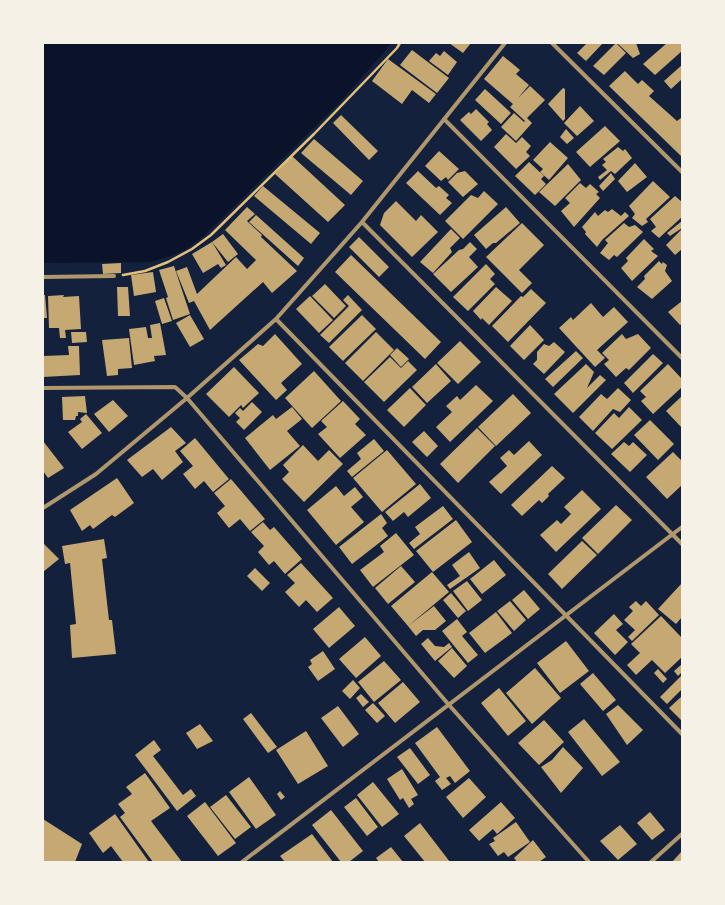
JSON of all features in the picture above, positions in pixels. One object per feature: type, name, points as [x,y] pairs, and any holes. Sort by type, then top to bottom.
[{"type":"street","points":[[552,43],[682,172]]},
{"type":"street","points":[[43,508],[96,474],[187,398],[276,319],[362,222],[504,44]]},
{"type":"street","points":[[444,119],[682,358]]},
{"type":"street","points":[[362,222],[682,544]]},
{"type":"street","points":[[43,277],[114,276]]},
{"type":"street","points":[[276,319],[682,734]]},
{"type":"street","points":[[43,388],[175,387],[187,398],[449,705],[589,862]]},
{"type":"street","points":[[242,862],[682,527]]},
{"type":"street","points":[[651,862],[682,834]]},
{"type":"path","points":[[114,276],[145,271],[168,262],[192,249],[211,235],[314,134],[397,48],[400,43]]},
{"type":"water","points":[[43,43],[391,43],[340,102],[204,236],[186,249],[173,255],[150,262],[43,263]]},
{"type":"building","points":[[449,43],[471,43],[463,53]]},
{"type":"building","points":[[587,43],[603,43],[586,61],[577,53]]},
{"type":"building","points":[[616,43],[626,53],[604,75],[593,66]]},
{"type":"building","points":[[617,43],[636,43],[640,54],[633,58]]},
{"type":"building","points":[[667,43],[682,43],[682,51],[655,75],[643,64]]},
{"type":"building","points":[[412,50],[449,78],[437,93],[400,65]]},
{"type":"building","points":[[444,51],[457,62],[448,75],[429,61],[436,53],[440,56]]},
{"type":"building","points":[[503,56],[520,70],[516,74],[529,85],[518,98],[530,86],[545,100],[527,118],[532,123],[516,141],[501,127],[514,113],[524,122],[525,121],[510,107],[513,104],[484,79]]},
{"type":"building","points":[[388,59],[436,94],[429,103],[412,90],[402,104],[372,81]]},
{"type":"building","points":[[682,65],[682,79],[671,89],[664,81]]},
{"type":"building","points":[[625,71],[638,84],[642,80],[654,91],[649,96],[677,121],[681,118],[682,119],[682,157],[609,86]]},
{"type":"building","points":[[563,88],[565,89],[565,119],[563,121],[548,104]]},
{"type":"building","points":[[485,89],[511,113],[501,124],[475,100]]},
{"type":"building","points":[[580,106],[594,121],[577,136],[564,123]]},
{"type":"building","points":[[476,109],[489,122],[487,124],[492,130],[481,141],[460,120],[469,112],[471,114]]},
{"type":"building","points":[[341,115],[378,151],[369,160],[333,123]]},
{"type":"building","points":[[605,126],[620,141],[590,167],[576,152]]},
{"type":"building","points":[[566,129],[574,138],[567,144],[560,137]]},
{"type":"building","points":[[506,134],[516,143],[522,137],[531,146],[526,152],[530,156],[516,169],[494,147]]},
{"type":"building","points":[[314,139],[363,181],[351,195],[301,153]]},
{"type":"building","points":[[550,142],[568,158],[549,180],[540,172],[543,169],[533,160]]},
{"type":"building","points":[[618,147],[623,151],[625,149],[632,158],[615,174],[611,171],[600,180],[598,177],[607,170],[602,165],[606,162],[603,159]]},
{"type":"building","points":[[439,151],[459,169],[448,180],[446,177],[441,181],[425,166]]},
{"type":"building","points":[[292,156],[345,205],[328,222],[275,174]]},
{"type":"building","points":[[529,162],[544,176],[541,179],[546,184],[535,195],[515,176]]},
{"type":"building","points":[[635,163],[647,177],[627,192],[618,181]]},
{"type":"building","points":[[568,164],[581,180],[555,206],[539,192]]},
{"type":"building","points":[[418,171],[436,188],[439,186],[449,195],[446,198],[452,203],[440,215],[406,183]]},
{"type":"building","points":[[465,171],[478,184],[463,197],[448,182],[457,173]]},
{"type":"building","points":[[611,173],[615,179],[603,191],[599,186]]},
{"type":"building","points":[[653,181],[670,197],[646,219],[648,222],[642,226],[632,218],[635,214],[629,206]]},
{"type":"building","points":[[580,183],[586,188],[590,184],[599,192],[596,194],[600,198],[574,227],[561,211],[570,203],[565,198]]},
{"type":"building","points":[[263,186],[320,233],[311,244],[254,196]]},
{"type":"building","points":[[484,191],[498,204],[463,239],[445,221],[471,195],[478,198]]},
{"type":"building","points":[[675,196],[682,202],[682,217],[659,238],[651,231],[656,227],[650,219]]},
{"type":"building","points":[[396,201],[416,221],[421,215],[438,232],[412,257],[380,225],[384,213]]},
{"type":"building","points":[[247,207],[255,214],[247,221],[262,235],[261,237],[297,271],[272,293],[263,282],[210,330],[194,301],[189,303],[176,271],[187,267],[197,294],[236,257],[247,269],[256,260],[225,230]]},
{"type":"building","points":[[506,207],[520,223],[496,243],[493,243],[486,249],[474,235]]},
{"type":"building","points":[[612,209],[621,216],[625,212],[629,216],[602,240],[597,247],[585,234],[586,232],[582,227],[595,212],[598,216],[605,210],[608,212]]},
{"type":"building","points":[[256,215],[304,258],[298,266],[249,222]]},
{"type":"building","points":[[682,221],[682,228],[670,236],[667,233]]},
{"type":"building","points":[[522,223],[544,245],[519,270],[532,283],[522,293],[486,257]]},
{"type":"building","points":[[624,223],[629,227],[635,225],[643,232],[617,257],[614,255],[609,260],[600,253],[608,243],[605,240]]},
{"type":"building","points":[[451,229],[460,238],[450,248],[452,252],[433,273],[420,262]]},
{"type":"building","points":[[681,230],[682,249],[675,255],[666,245]]},
{"type":"building","points":[[223,234],[238,254],[228,262],[212,242]]},
{"type":"building","points":[[359,237],[389,267],[379,277],[349,247]]},
{"type":"building","points":[[644,239],[654,249],[651,251],[658,256],[632,281],[621,268],[628,261],[626,258]]},
{"type":"building","points":[[212,242],[226,265],[221,268],[218,264],[203,273],[192,254]]},
{"type":"building","points":[[470,242],[477,249],[469,257],[478,267],[451,292],[433,274]]},
{"type":"building","points":[[351,255],[441,342],[425,359],[335,272]]},
{"type":"building","points":[[659,261],[662,264],[663,262],[667,265],[665,271],[672,281],[652,299],[637,287],[645,279],[644,276]]},
{"type":"building","points":[[121,263],[121,273],[103,274],[102,264]]},
{"type":"building","points":[[486,264],[495,274],[490,279],[495,284],[468,311],[453,297]]},
{"type":"building","points":[[174,266],[190,314],[173,320],[166,298],[168,297],[159,270]]},
{"type":"building","points":[[153,272],[156,292],[134,296],[131,275]]},
{"type":"building","points":[[325,284],[346,306],[334,318],[312,296]]},
{"type":"building","points":[[117,287],[128,287],[130,316],[118,316]]},
{"type":"building","points":[[496,287],[512,301],[489,325],[482,318],[481,320],[473,311]]},
{"type":"building","points":[[531,289],[546,303],[508,342],[492,326],[521,296],[523,297]]},
{"type":"building","points":[[43,295],[45,295],[47,318],[43,318]]},
{"type":"building","points":[[64,295],[63,297],[79,296],[81,329],[65,330],[66,338],[60,338],[59,328],[49,328],[48,296]]},
{"type":"building","points":[[348,295],[362,310],[329,343],[320,335],[349,306],[343,300]]},
{"type":"building","points":[[310,296],[333,320],[319,333],[296,309]]},
{"type":"building","points":[[164,298],[172,321],[162,324],[155,301]]},
{"type":"building","points":[[682,301],[682,324],[680,325],[668,312]]},
{"type":"building","points":[[591,303],[603,317],[614,307],[628,322],[597,350],[605,358],[595,367],[559,328],[571,317],[573,320]]},
{"type":"building","points":[[190,315],[204,339],[190,347],[176,323]]},
{"type":"building","points":[[362,315],[376,329],[343,361],[329,347]]},
{"type":"building","points":[[160,323],[166,355],[154,356],[155,361],[134,365],[129,329],[146,327],[148,338],[152,338],[150,325]]},
{"type":"building","points":[[530,325],[544,340],[524,360],[510,346]]},
{"type":"building","points":[[71,332],[86,332],[87,342],[72,343]]},
{"type":"building","points":[[376,332],[394,350],[363,381],[345,363]]},
{"type":"building","points":[[275,334],[302,364],[281,383],[287,390],[276,400],[239,360],[258,344],[263,346]]},
{"type":"building","points":[[622,334],[626,339],[638,334],[651,348],[629,370],[626,368],[616,377],[604,364],[609,360],[602,353]]},
{"type":"building","points":[[129,338],[132,368],[118,369],[118,375],[107,376],[102,340]]},
{"type":"building","points":[[460,341],[481,362],[458,384],[437,363]]},
{"type":"building","points":[[554,342],[565,352],[544,374],[533,364],[537,360],[537,352],[544,344],[549,346]]},
{"type":"building","points":[[68,346],[79,346],[80,375],[43,377],[43,356],[69,355]]},
{"type":"building","points":[[397,348],[409,359],[401,367],[390,355]]},
{"type":"building","points":[[576,351],[583,358],[553,387],[545,379]]},
{"type":"building","points":[[653,354],[663,363],[633,393],[624,383]]},
{"type":"building","points":[[390,357],[401,368],[408,361],[417,370],[384,402],[364,382]]},
{"type":"building","points":[[436,364],[451,381],[427,403],[412,387]]},
{"type":"building","points":[[586,364],[594,372],[587,388],[600,375],[606,380],[573,413],[554,394]]},
{"type":"building","points":[[668,364],[682,379],[682,387],[653,414],[641,401],[646,397],[640,391]]},
{"type":"building","points":[[234,367],[259,393],[243,408],[241,405],[229,417],[206,394]]},
{"type":"building","points":[[314,371],[341,401],[312,428],[285,398]]},
{"type":"building","points":[[476,385],[493,401],[450,442],[436,427],[452,412],[446,406],[457,396],[460,400]]},
{"type":"building","points":[[410,388],[426,405],[404,427],[387,410]]},
{"type":"building","points":[[618,388],[631,400],[620,412],[613,409],[593,431],[579,417],[601,394],[607,399]]},
{"type":"building","points":[[513,394],[531,413],[496,446],[478,427]]},
{"type":"building","points":[[85,396],[87,413],[78,412],[78,416],[76,416],[75,420],[63,420],[62,397]]},
{"type":"building","points":[[682,396],[682,428],[666,411]]},
{"type":"building","points":[[113,400],[128,416],[109,432],[94,414]]},
{"type":"building","points":[[343,401],[360,419],[355,424],[366,435],[340,458],[318,434],[327,427],[321,421]]},
{"type":"building","points":[[252,402],[262,412],[244,430],[236,422],[240,418],[235,413],[240,408],[243,411]]},
{"type":"building","points":[[292,407],[302,419],[287,431],[300,446],[270,470],[245,438],[273,415],[276,419]]},
{"type":"building","points":[[629,407],[642,420],[612,449],[595,433],[614,413],[619,418]]},
{"type":"building","points":[[86,414],[102,433],[82,449],[68,432],[82,422],[80,419]]},
{"type":"building","points":[[650,420],[674,444],[658,460],[634,435]]},
{"type":"building","points":[[171,427],[186,443],[175,451],[183,462],[162,480],[153,469],[142,477],[127,460]]},
{"type":"building","points":[[477,428],[495,446],[458,483],[440,464]]},
{"type":"building","points":[[424,431],[438,446],[427,457],[412,442]]},
{"type":"building","points":[[195,438],[229,479],[213,492],[204,481],[195,489],[183,474],[193,466],[180,451]]},
{"type":"building","points":[[374,439],[384,451],[352,477],[347,471],[361,459],[357,453]]},
{"type":"building","points":[[43,441],[64,468],[48,478],[43,471]]},
{"type":"building","points":[[529,441],[542,455],[501,494],[489,482],[507,466],[500,458],[509,450],[514,455]]},
{"type":"building","points":[[624,442],[629,446],[633,442],[647,455],[630,472],[611,454]]},
{"type":"building","points":[[303,445],[318,461],[329,450],[343,464],[304,502],[282,479],[289,472],[283,465]]},
{"type":"building","points":[[387,450],[416,484],[382,512],[353,478]]},
{"type":"building","points":[[673,452],[682,461],[682,485],[667,499],[646,477]]},
{"type":"building","points":[[552,466],[565,478],[548,494],[549,496],[542,503],[539,500],[522,516],[511,505]]},
{"type":"building","points":[[117,478],[134,503],[115,517],[112,515],[93,529],[90,525],[82,531],[70,510]]},
{"type":"building","points":[[231,479],[265,519],[250,531],[240,519],[229,528],[217,513],[225,506],[214,493]]},
{"type":"building","points":[[420,484],[431,498],[408,517],[404,512],[393,521],[385,512]]},
{"type":"building","points":[[336,486],[344,496],[355,487],[363,497],[351,507],[364,522],[336,545],[307,510]]},
{"type":"building","points":[[582,490],[601,509],[556,552],[540,535],[557,520],[561,524],[571,514],[564,507]]},
{"type":"building","points":[[616,505],[632,520],[598,554],[582,538]]},
{"type":"building","points":[[443,506],[453,519],[414,549],[409,543],[420,534],[415,527]]},
{"type":"building","points":[[381,514],[387,523],[382,528],[388,536],[352,564],[339,547]]},
{"type":"building","points":[[456,520],[472,542],[433,572],[416,551]]},
{"type":"building","points":[[263,522],[270,530],[274,527],[302,559],[285,574],[274,561],[269,565],[258,552],[264,546],[251,532]]},
{"type":"building","points":[[396,533],[414,555],[373,587],[360,570],[384,552],[380,546]]},
{"type":"building","points":[[104,539],[107,558],[102,559],[109,620],[112,620],[116,654],[72,658],[70,625],[76,624],[70,563],[65,564],[62,546]]},
{"type":"building","points":[[582,541],[597,555],[562,589],[548,574]]},
{"type":"building","points":[[43,543],[59,559],[43,572]]},
{"type":"building","points":[[469,552],[480,568],[450,589],[447,585],[460,576],[452,565]]},
{"type":"building","points":[[494,560],[506,575],[482,594],[470,579]]},
{"type":"building","points":[[301,563],[333,598],[317,612],[306,600],[299,607],[285,592],[295,583],[287,575]]},
{"type":"building","points":[[401,566],[415,582],[388,604],[375,588]]},
{"type":"building","points":[[255,568],[270,583],[262,591],[247,576]]},
{"type":"building","points":[[432,572],[449,592],[408,626],[391,606]]},
{"type":"building","points":[[467,581],[482,600],[468,611],[453,591]]},
{"type":"building","points":[[682,583],[682,617],[676,624],[658,609]]},
{"type":"building","points":[[524,590],[540,609],[528,619],[512,600]]},
{"type":"building","points":[[451,593],[466,611],[458,618],[443,600]]},
{"type":"building","points":[[510,601],[526,620],[514,631],[497,611]]},
{"type":"building","points":[[636,601],[641,606],[646,601],[659,615],[632,641],[628,637],[635,630],[624,620],[633,611],[629,607]]},
{"type":"building","points":[[434,606],[446,621],[435,630],[423,630],[416,636],[408,626]]},
{"type":"building","points":[[339,607],[355,626],[329,648],[313,629]]},
{"type":"building","points":[[496,612],[512,633],[485,653],[469,633]]},
{"type":"building","points":[[614,614],[623,624],[616,630],[628,642],[615,655],[594,633]]},
{"type":"building","points":[[661,616],[682,638],[682,657],[665,673],[652,660],[636,675],[627,665],[640,653],[631,644]]},
{"type":"building","points":[[457,619],[467,632],[462,636],[478,655],[468,663],[442,631]]},
{"type":"building","points":[[365,637],[381,656],[356,678],[339,659]]},
{"type":"building","points":[[428,638],[435,646],[444,647],[449,643],[452,647],[435,661],[421,644]]},
{"type":"building","points":[[566,641],[589,671],[560,693],[537,663]]},
{"type":"building","points":[[452,648],[467,666],[454,678],[438,661]]},
{"type":"building","points":[[323,651],[335,669],[318,681],[308,667],[312,664],[310,660]]},
{"type":"building","points":[[384,661],[401,680],[374,702],[358,682]]},
{"type":"building","points":[[682,664],[682,672],[678,676],[674,671]]},
{"type":"building","points":[[535,668],[561,698],[532,724],[506,693]]},
{"type":"building","points":[[658,669],[667,679],[663,683],[654,673]]},
{"type":"building","points":[[593,673],[616,700],[603,711],[580,684]]},
{"type":"building","points":[[682,675],[682,689],[667,704],[660,697]]},
{"type":"building","points":[[353,680],[360,688],[350,699],[342,691]]},
{"type":"building","points":[[403,682],[420,702],[395,723],[378,703]]},
{"type":"building","points":[[499,688],[526,721],[508,736],[481,703]]},
{"type":"building","points":[[361,694],[369,702],[363,707],[356,698]]},
{"type":"building","points":[[682,696],[682,721],[669,708]]},
{"type":"building","points":[[373,703],[385,716],[377,723],[365,710]]},
{"type":"building","points":[[618,705],[643,730],[627,745],[606,714]]},
{"type":"building","points":[[338,706],[359,734],[343,747],[321,718]]},
{"type":"building","points":[[251,713],[277,747],[268,753],[243,719]]},
{"type":"building","points":[[584,719],[620,762],[602,776],[568,732]]},
{"type":"building","points":[[544,720],[564,742],[539,765],[518,743]]},
{"type":"building","points":[[200,724],[213,741],[197,749],[186,733]]},
{"type":"building","points":[[437,727],[470,771],[455,783],[450,776],[446,778],[451,784],[442,790],[435,781],[440,777],[415,743]]},
{"type":"building","points":[[306,731],[328,766],[298,784],[276,750]]},
{"type":"building","points":[[154,740],[161,750],[153,756],[183,795],[191,789],[196,796],[177,811],[135,755]]},
{"type":"building","points":[[563,747],[583,768],[561,793],[541,767],[552,760]]},
{"type":"building","points":[[410,748],[430,775],[418,784],[397,757]]},
{"type":"building","points":[[402,769],[418,795],[411,799],[414,804],[409,808],[403,798],[400,800],[387,779]]},
{"type":"building","points":[[145,773],[170,808],[151,821],[182,862],[153,862],[120,817],[125,813],[118,804],[132,794],[126,787]]},
{"type":"building","points":[[249,777],[276,815],[256,829],[229,792]]},
{"type":"building","points":[[469,778],[486,797],[463,818],[446,797]]},
{"type":"building","points":[[373,782],[399,814],[382,827],[357,795]]},
{"type":"building","points":[[280,791],[285,797],[281,800],[277,794]]},
{"type":"building","points":[[226,795],[251,827],[235,839],[210,807]]},
{"type":"building","points":[[356,798],[378,827],[367,836],[344,807]]},
{"type":"building","points":[[205,802],[236,843],[218,856],[187,816]]},
{"type":"building","points":[[501,802],[515,818],[497,834],[493,829],[479,841],[469,830]]},
{"type":"building","points":[[331,810],[363,851],[349,862],[341,862],[312,825]]},
{"type":"building","points":[[650,812],[665,830],[652,840],[637,823]]},
{"type":"building","points":[[115,814],[149,862],[123,862],[111,846],[103,853],[89,833]]},
{"type":"building","points":[[43,819],[82,844],[75,862],[43,861]]},
{"type":"building","points":[[516,822],[530,842],[508,857],[504,852],[498,856],[489,844],[495,841],[493,838]]},
{"type":"building","points":[[420,823],[450,862],[425,862],[404,836]]},
{"type":"building","points":[[620,825],[637,844],[618,860],[600,841]]},
{"type":"building","points":[[312,834],[333,862],[285,862],[280,856]]},
{"type":"building","points":[[533,840],[546,857],[539,862],[517,862],[514,858]]},
{"type":"building","points":[[391,847],[403,862],[379,862],[376,858]]},
{"type":"building","points":[[682,851],[682,862],[672,862]]}]
